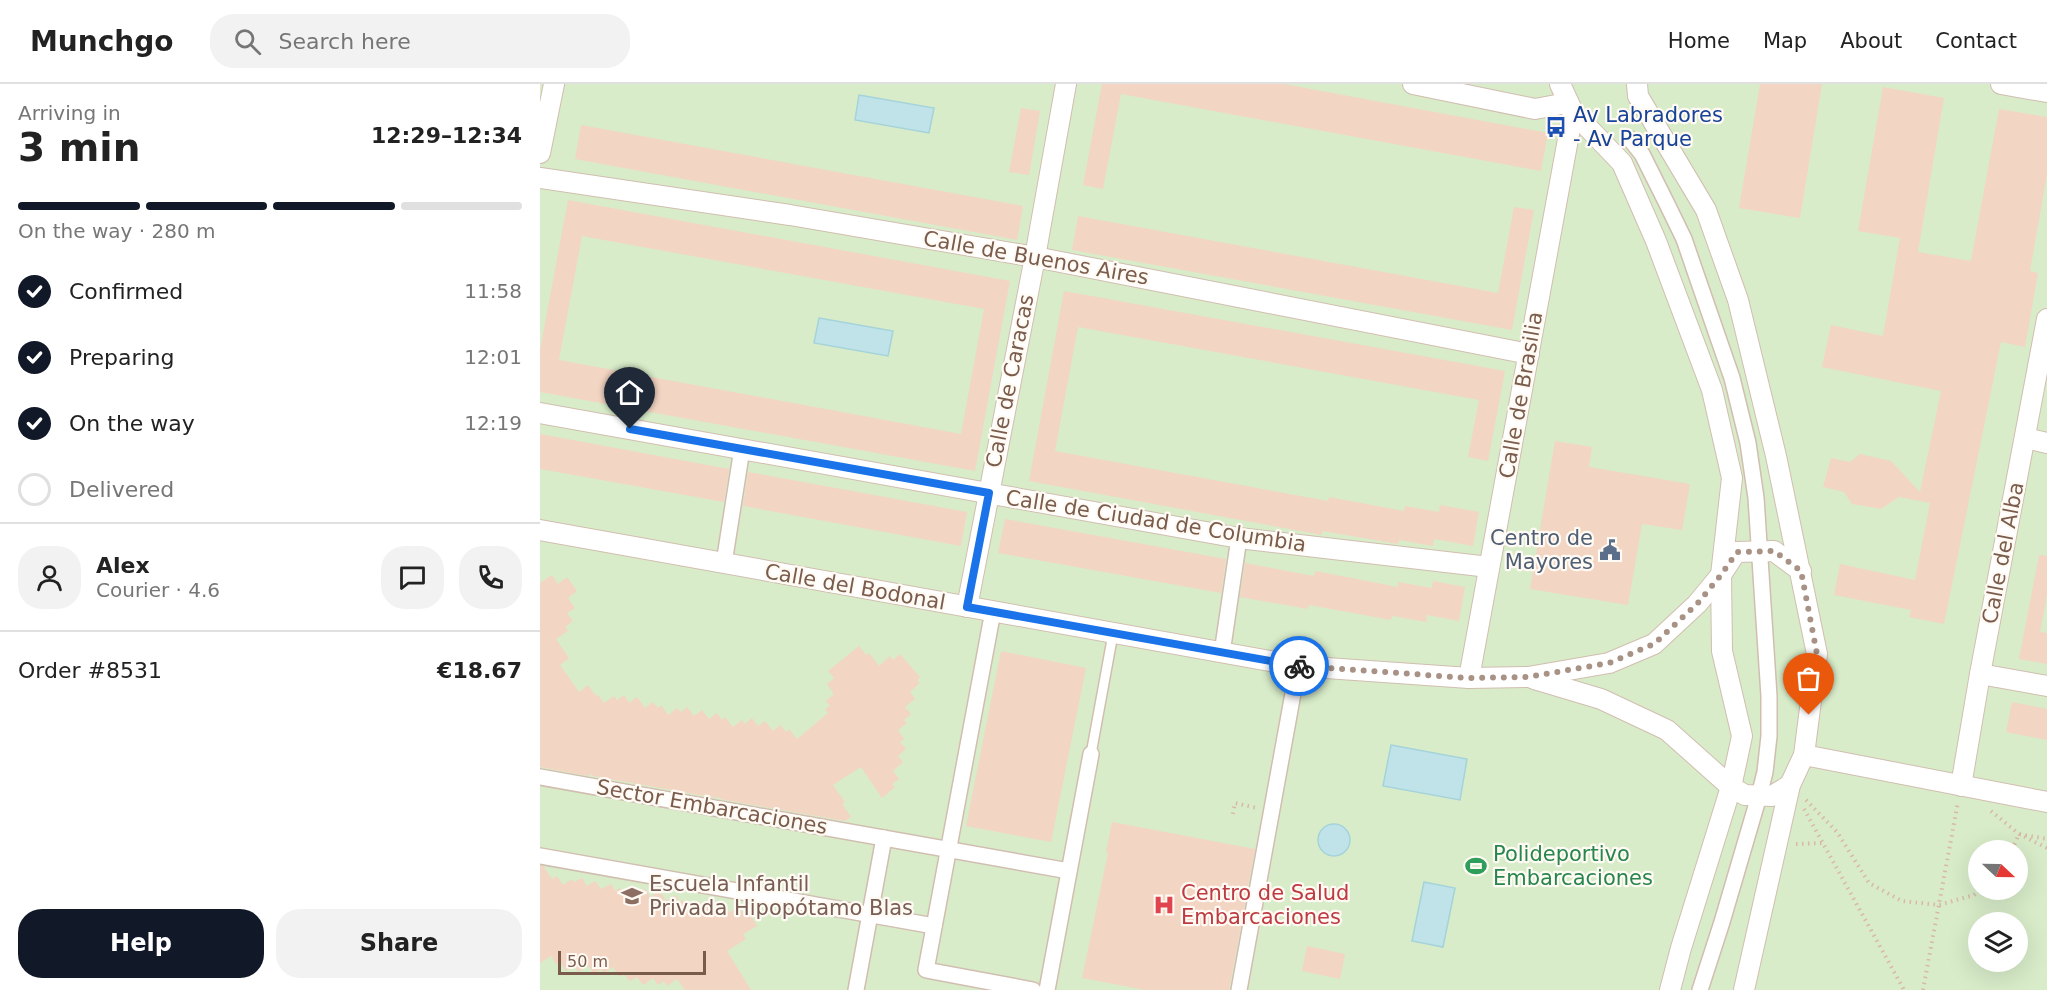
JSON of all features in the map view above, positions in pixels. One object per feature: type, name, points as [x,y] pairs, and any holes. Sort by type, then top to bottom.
[{"type":"street","points":[[540,153],[554,84]]},
{"type":"street","name":"Calle de Caracas","points":[[967,607],[1066,84]]},
{"type":"street","points":[[1413,84],[1535,109],[1570,107]]},
{"type":"street","points":[[1560,84],[1570,107],[1622,163],[1656,241],[1712,390],[1732,478],[1721,575],[1722,651],[1742,736],[1731,787],[1670,990]]},
{"type":"street","points":[[1637,84],[1638,96],[1706,210],[1738,300],[1776,456],[1817,654],[1804,755],[1790,784],[1744,990]]},
{"type":"street","points":[[2001,84],[2047,92]]},
{"type":"street","name":"Calle de Brasilia","points":[[1469,678],[1529,354],[1570,107]]},
{"type":"street","points":[[1630,139],[1642,154],[1684,238],[1732,378],[1748,443],[1756,498],[1769,696],[1769,736],[1765,772],[1700,990]]},
{"type":"street","name":"Calle de Buenos Aires","points":[[540,178],[790,215],[1035,257],[1529,354]]},
{"type":"street","name":"Calle del Alba","points":[[1961,786],[2047,320]]},
{"type":"street","name":"Calle de Ciudad de Columbia","points":[[540,413],[1239,538],[1489,567]]},
{"type":"street","points":[[2025,438],[2047,443]]},
{"type":"street","points":[[724,564],[742,449]]},
{"type":"street","name":"Calle del Bodonal","points":[[540,530],[1298,666],[1469,678],[1528,677],[1609,663],[1654,644],[1697,604],[1737,552],[1760,551]]},
{"type":"street","points":[[1222,653],[1239,538]]},
{"type":"street","points":[[1760,551],[1774,551],[1801,571]]},
{"type":"street","points":[[993,611],[926,970],[1008,988],[1033,990]]},
{"type":"street","points":[[1239,990],[1298,666]]},
{"type":"street","points":[[1980,674],[2047,686]]},
{"type":"street","name":"Calle del Bodonal","points":[[1528,677],[1601,699],[1667,730],[1731,787]]},
{"type":"street","points":[[1047,990],[1091,753]]},
{"type":"street","points":[[1804,755],[2047,802]]},
{"type":"street","name":"Sector Embarcaciones","points":[[540,777],[1069,871]]},
{"type":"street","points":[[1731,787],[1745,795],[1772,796],[1790,784]]},
{"type":"street","points":[[856,990],[884,838]]},
{"type":"street","points":[[540,856],[934,926]]},
{"type":"lane","points":[[1091,753],[1113,634]]},
{"type":"path","points":[[1790,784],[1838,832],[1869,883],[1902,901],[1939,905],[1968,897]]},
{"type":"path","points":[[1790,784],[1904,990]]},
{"type":"path","points":[[1923,990],[1961,786]]},
{"type":"path","points":[[1233,814],[1235,803],[1272,811]]},
{"type":"path","points":[[1986,806],[2019,834],[2047,848]]},
{"type":"path","points":[[2019,834],[2047,839]]},
{"type":"path","points":[[2016,840],[2019,834]]},
{"type":"green space","points":[[540,84],[2047,84],[2047,990],[540,990]]},
{"type":"water","points":[[859,95],[934,108],[929,133],[855,120]]},
{"type":"water","points":[[819,318],[893,331],[888,356],[814,343]]},
{"type":"water","points":[[1391,745],[1467,759],[1460,800],[1383,786]]},
{"type":"water","points":[[1334,824],[1345,829],[1350,840],[1345,851],[1334,856],[1323,851],[1318,840],[1323,829]]},
{"type":"water","points":[[1424,882],[1455,888],[1443,947],[1412,941]]},
{"type":"building","points":[[1102,84],[1284,84],[1548,133],[1541,171],[1121,94],[1103,189],[1083,185]]},
{"type":"building","points":[[1760,84],[1822,84],[1800,218],[1739,208]]},
{"type":"building","points":[[1883,87],[1944,98],[1918,252],[1971,261],[1999,109],[2047,117],[2047,174],[2030,271],[2038,273],[2025,347],[2001,342],[1944,624],[1909,617],[1911,610],[1834,595],[1840,564],[1915,580],[1930,503],[1899,497],[1881,509],[1852,504],[1844,492],[1823,487],[1831,458],[1850,462],[1860,454],[1891,461],[1920,492],[1941,391],[1822,367],[1831,325],[1883,336],[1900,238],[1858,231]]},
{"type":"building","points":[[1021,108],[1040,111],[1029,175],[1009,172]]},
{"type":"building","points":[[581,125],[1023,206],[1017,240],[575,159]]},
{"type":"building","points":[[568,200],[1010,281],[975,471],[540,392],[540,350]],"holes":[[[582,236],[984,309],[961,434],[559,360]]]},
{"type":"building","points":[[1514,207],[1534,210],[1512,330],[1072,250],[1078,216],[1498,293]]},
{"type":"building","points":[[1064,291],[1505,371],[1488,461],[1468,457],[1479,400],[1078,327],[1055,451],[1328,501],[1329,497],[1404,511],[1405,506],[1439,512],[1440,505],[1479,512],[1473,546],[1434,539],[1433,546],[1399,540],[1398,544],[1322,531],[1322,535],[1029,481]]},
{"type":"building","points":[[540,434],[729,469],[724,502],[540,469]]},
{"type":"building","points":[[1555,441],[1592,447],[1589,467],[1690,484],[1682,530],[1642,524],[1628,605],[1530,589]]},
{"type":"building","points":[[748,472],[967,512],[961,546],[743,506]]},
{"type":"building","points":[[1005,519],[1226,559],[1221,593],[998,553]]},
{"type":"building","points":[[2039,555],[2047,556],[2047,595],[2040,632],[2047,633],[2047,664],[2019,659]]},
{"type":"building","points":[[1245,563],[1314,576],[1315,571],[1398,587],[1398,582],[1432,588],[1433,581],[1465,587],[1459,621],[1427,615],[1426,622],[1392,616],[1391,620],[1309,605],[1308,609],[1240,597]]},
{"type":"building","points":[[552,575],[558,584],[567,577],[577,591],[568,598],[575,608],[567,613],[573,621],[565,627],[568,631],[556,639],[569,658],[560,665],[579,692],[588,685],[604,703],[614,696],[617,700],[624,695],[629,703],[637,697],[645,708],[653,702],[658,708],[661,705],[668,715],[677,708],[681,712],[687,707],[694,716],[702,710],[709,719],[717,713],[722,720],[725,717],[733,727],[742,720],[745,724],[752,718],[758,726],[765,721],[773,731],[780,725],[786,732],[789,729],[797,739],[828,713],[825,709],[830,706],[826,701],[834,694],[827,684],[834,678],[828,671],[859,646],[866,655],[869,653],[879,666],[890,656],[893,660],[900,654],[920,677],[917,680],[920,683],[910,692],[915,699],[905,707],[911,714],[904,720],[907,723],[898,730],[904,739],[900,742],[906,749],[898,756],[903,762],[893,771],[899,779],[892,784],[895,787],[882,798],[861,767],[833,785],[845,802],[842,804],[851,817],[845,821],[591,774],[588,776],[540,767],[540,583]]},
{"type":"building","points":[[1001,651],[1086,668],[1051,842],[966,826]]},
{"type":"building","points":[[2012,702],[2047,709],[2047,740],[2006,732]]},
{"type":"building","name":"Centro de Salud Embarcaciones","points":[[1112,822],[1255,849],[1229,990],[1145,990],[1082,978],[1108,853],[1106,852]]},
{"type":"building","points":[[540,866],[543,866],[552,879],[557,876],[563,885],[572,879],[574,882],[582,878],[587,886],[595,881],[601,889],[611,884],[615,891],[620,888],[625,895],[635,890],[638,894],[646,889],[650,897],[660,891],[666,901],[676,895],[680,902],[684,900],[689,908],[699,901],[702,906],[710,901],[715,910],[724,904],[729,912],[739,907],[743,914],[748,911],[757,926],[743,934],[746,939],[727,951],[751,990],[685,990],[677,979],[667,986],[664,981],[658,985],[653,978],[643,985],[637,977],[630,981],[624,974],[620,977],[613,967],[604,973],[601,969],[594,974],[588,965],[578,972],[574,965],[566,971],[560,962],[556,964],[551,956],[540,963]]},
{"type":"building","points":[[1307,946],[1345,954],[1340,979],[1302,971]]},
{"type":"way so far","points":[[1299,666],[1469,678],[1528,677],[1609,663],[1654,644],[1697,604],[1737,552],[1774,551],[1801,571],[1817,654],[1809,715]]},
{"type":"place","name":"Av Labradores - Av Parque","points":[[1556,127]]},
{"type":"place","name":"Centro de Mayores","points":[[1610,550]]},
{"type":"place","name":"Polideportivo Embarcaciones","points":[[1476,866]]},
{"type":"place","name":"Escuela Infantil Privada Hipopótamo Blas","points":[[632,896]]},
{"type":"place","name":"Centro de Salud Embarcaciones","points":[[1164,905]]},
{"type":"route","points":[[630,429],[989,493],[967,607],[1299,666]]}]
